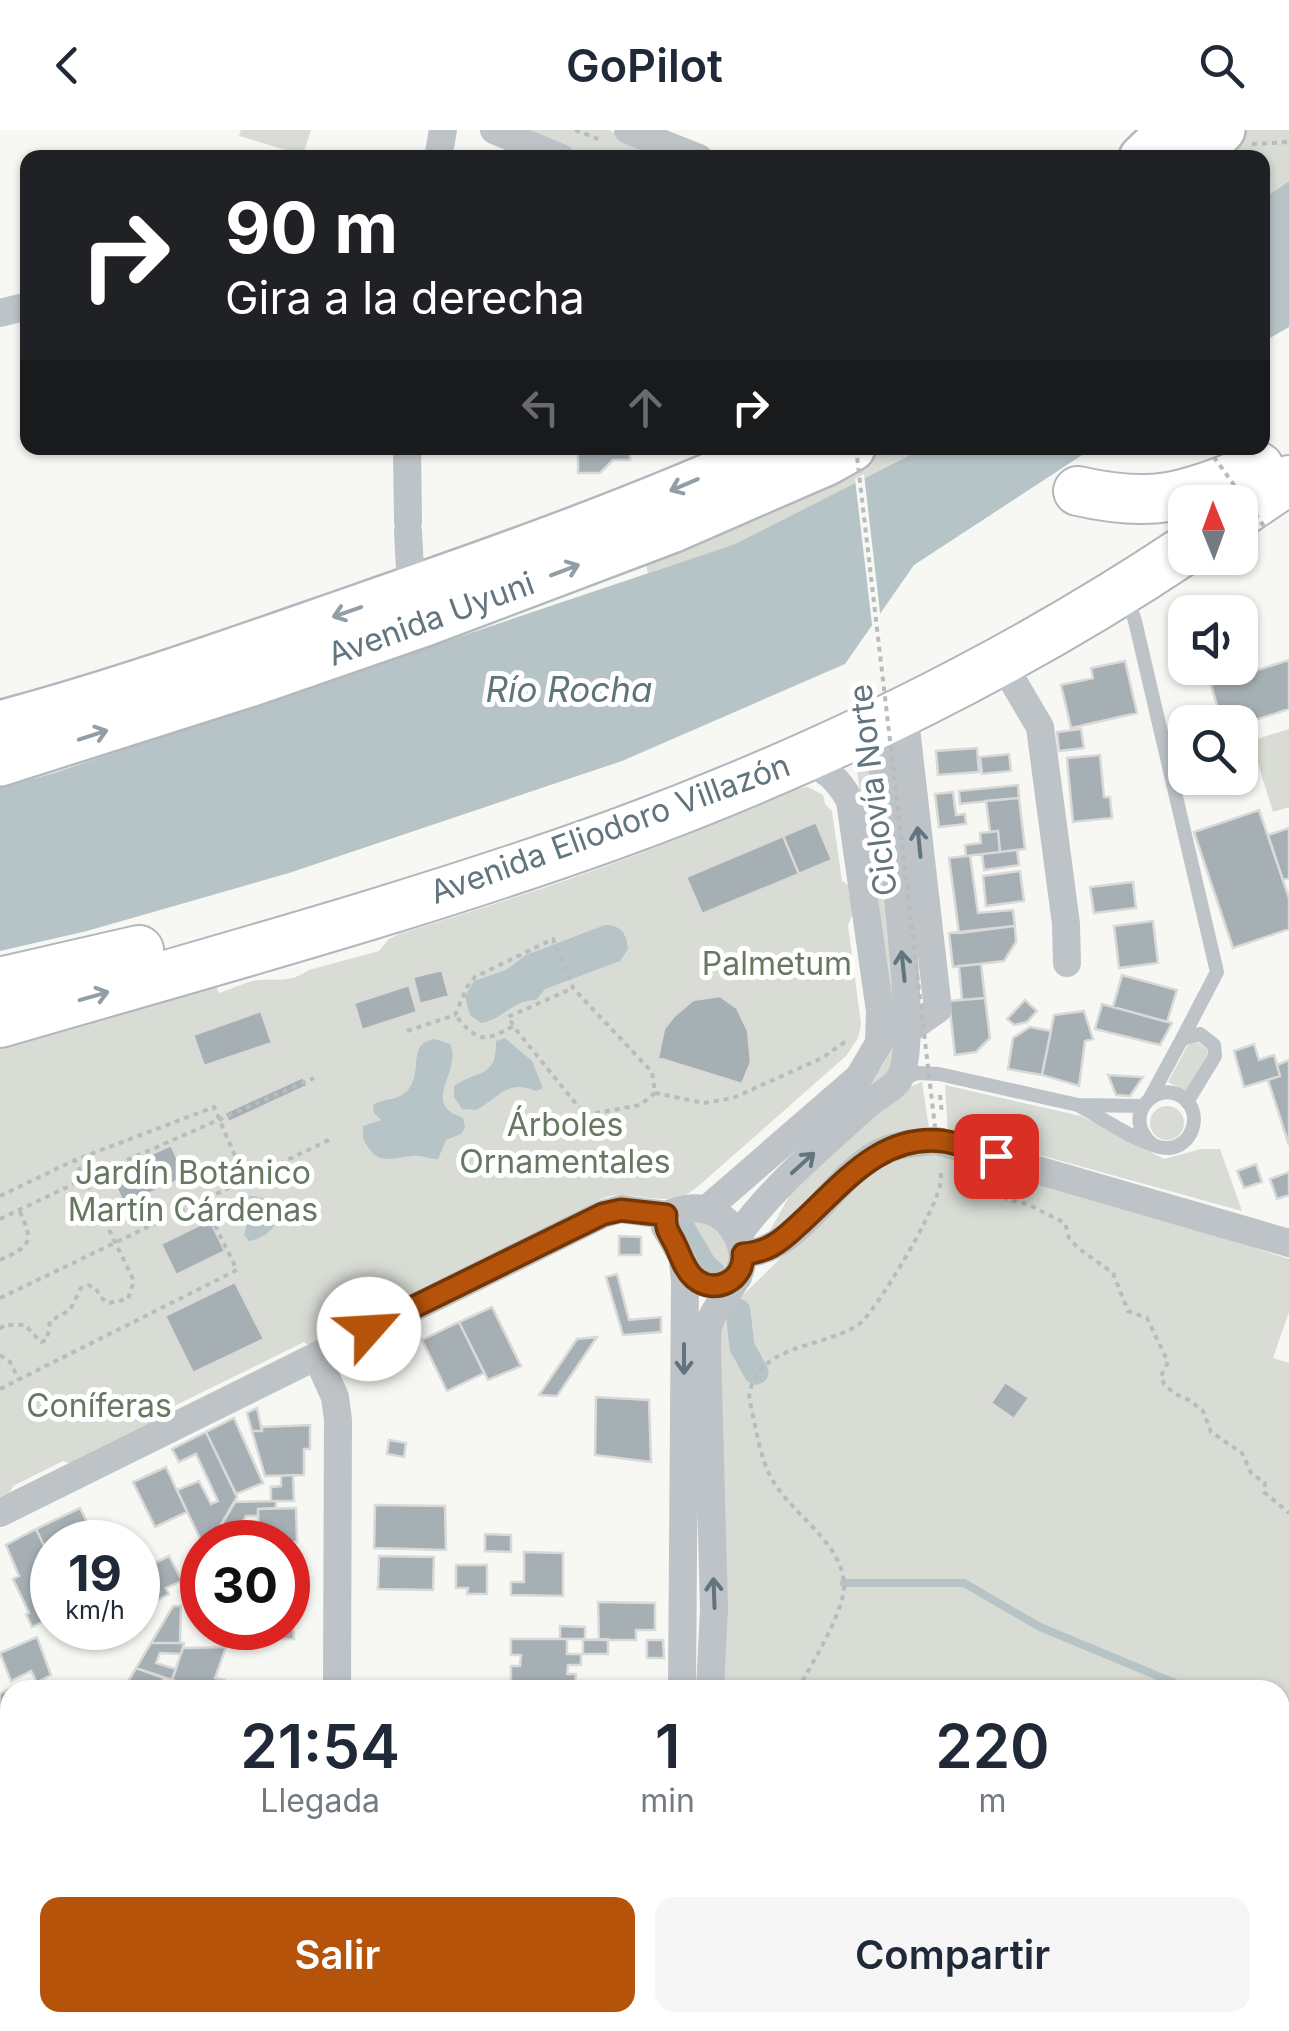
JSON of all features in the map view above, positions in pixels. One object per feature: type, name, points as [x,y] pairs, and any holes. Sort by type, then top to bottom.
[{"type":"highway","points":[[1258,510],[1279,464]]},
{"type":"highway","points":[[1078,491],[1121,501],[1163,500],[1279,464]]},
{"type":"highway","points":[[1238,485],[1279,464]]},
{"type":"highway","name":"Avenida Eliodoro Villazón","points":[[63,970],[343,896],[678,779],[990,632],[1116,560],[1168,525]]},
{"type":"highway","name":"Avenida Eliodoro Villazón","points":[[0,1023],[415,901],[616,834],[803,758],[905,723],[1168,561]]},
{"type":"highway","points":[[0,982],[63,970]]},
{"type":"highway","points":[[0,991],[63,970]]},
{"type":"main road","points":[[1150,150],[1171,130]]},
{"type":"main road","points":[[1208,150],[1233,138]]},
{"type":"main road","name":"Avenida Uyuni","points":[[0,724],[98,696],[410,590],[626,510],[757,455]]},
{"type":"main road","name":"Avenida Uyuni","points":[[0,763],[147,718],[425,623],[671,530],[840,455]]},
{"type":"street","points":[[494,130],[543,150]]},
{"type":"street","points":[[628,130],[679,150]]},
{"type":"street","points":[[407,455],[410,590]]},
{"type":"street","points":[[1001,661],[1040,727],[1066,924],[1067,963]]},
{"type":"street","points":[[710,1680],[714,1609],[706,1348],[709,1323],[739,1255],[778,1186],[903,1072],[908,1030],[938,1008],[905,723]]},
{"type":"street","points":[[708,1208],[859,1076],[873,1058],[881,1031],[850,801],[830,772],[803,758]]},
{"type":"street","points":[[666,1215],[665,1228],[682,1262],[696,1280],[716,1286],[739,1255],[764,1252],[780,1242],[877,1154],[898,1146],[938,1141],[1289,1243]]},
{"type":"street","points":[[0,1513],[603,1214],[621,1210],[666,1215],[680,1209],[708,1208],[726,1220],[739,1255]]},
{"type":"street","points":[[682,1262],[682,1680]]},
{"type":"street","points":[[317,1357],[335,1397],[338,1420],[336,1680]]},
{"type":"lane","points":[[1124,589],[1135,621],[1217,972],[1146,1102],[1139,1122],[1152,1144]]},
{"type":"lane","points":[[1182,1039],[1200,1034],[1214,1045],[1214,1056],[1187,1102]]},
{"type":"lane","points":[[903,1072],[939,1074],[1078,1105],[1146,1102],[1173,1094],[1187,1102],[1194,1126],[1185,1141],[1169,1148],[1152,1144],[1078,1105]]},
{"type":"path","points":[[1233,138],[1289,142]]},
{"type":"path","name":"Ciclovía Norte","points":[[855,455],[935,1127]]},
{"type":"path","points":[[1212,455],[1230,485]]},
{"type":"path","points":[[455,1016],[466,987],[475,977],[553,939],[573,988],[652,1072],[655,1093]]},
{"type":"path","points":[[573,988],[508,1017],[585,1115],[640,1104],[655,1093],[704,1104],[732,1098],[822,1058],[850,1038]]},
{"type":"path","points":[[455,1016],[473,1036],[483,1038],[492,1038],[513,1026]]},
{"type":"path","points":[[407,1031],[455,1016]]},
{"type":"path","points":[[939,1074],[942,1120]]},
{"type":"path","points":[[0,1219],[314,1078]]},
{"type":"path","points":[[0,1196],[75,1160],[214,1107],[245,1180]]},
{"type":"path","points":[[0,1298],[333,1138]]},
{"type":"path","points":[[0,1329],[4,1325],[26,1325],[41,1342],[47,1340],[50,1321],[70,1310],[80,1288],[88,1285],[109,1303],[128,1299],[134,1281],[75,1160]]},
{"type":"path","points":[[803,1680],[839,1607],[844,1583],[840,1564],[831,1550],[771,1479],[750,1399],[750,1385],[756,1372],[776,1356],[861,1324],[896,1272],[938,1193],[941,1162]]},
{"type":"path","points":[[988,1178],[1002,1187],[1006,1199],[1027,1204],[1066,1223],[1069,1238],[1078,1248],[1113,1274],[1128,1311],[1147,1318],[1168,1362],[1161,1376],[1164,1384],[1204,1412],[1211,1432],[1242,1452],[1251,1473],[1265,1482],[1264,1492],[1289,1513]]},
{"type":"path","points":[[1,1386],[237,1270],[202,1201]]},
{"type":"path","points":[[0,1260],[28,1242],[30,1233],[19,1210]]},
{"type":"path","points":[[0,1355],[10,1362],[19,1380]]},
{"type":"green space","points":[[241,130],[311,130],[305,150],[286,150],[239,136]]},
{"type":"green space","points":[[510,130],[608,130],[660,150],[571,150]]},
{"type":"green space","points":[[1245,130],[1289,130],[1289,181],[1270,194],[1270,150],[1224,150]]},
{"type":"green space","points":[[855,455],[910,455],[735,544],[648,573],[643,550]]},
{"type":"green space","points":[[1289,729],[1289,807],[1273,812],[1258,764],[1258,739]]},
{"type":"green space","points":[[872,749],[897,993],[891,1074],[848,1108],[888,1055],[890,1010],[855,756]]},
{"type":"green space","name":"Jardín Botánico Martín Cárdenas","points":[[808,787],[823,795],[832,811],[842,881],[850,886],[854,911],[848,925],[861,1024],[858,1038],[846,1056],[702,1183],[684,1196],[669,1199],[607,1197],[586,1212],[385,1308],[379,1306],[357,1317],[355,1323],[311,1347],[304,1342],[162,1412],[150,1429],[81,1467],[63,1461],[13,1486],[0,1497],[0,1046],[125,1007],[134,1009],[216,986],[219,993],[255,981],[291,978],[379,951],[399,934],[598,869],[695,832],[790,789]]},
{"type":"green space","points":[[1197,1042],[1207,1049],[1207,1055],[1186,1091],[1168,1082],[1188,1045]]},
{"type":"green space","points":[[922,1082],[929,1128],[903,1131],[806,1203],[765,1239],[802,1174],[893,1093]]},
{"type":"green space","points":[[945,1085],[1081,1116],[1164,1159],[1201,1149],[1220,1149],[1242,1211],[1014,1148],[1009,1152],[948,1134]]},
{"type":"green space","points":[[1167,1106],[1179,1111],[1184,1123],[1179,1135],[1167,1140],[1155,1135],[1150,1123],[1155,1111]]},
{"type":"green space","points":[[959,1153],[1289,1259],[1289,1312],[1273,1358],[1289,1363],[1289,1680],[720,1680],[717,1335],[742,1296],[844,1196],[887,1161],[911,1154]]},
{"type":"green space","points":[[695,1218],[717,1232],[728,1251],[727,1269],[709,1278],[675,1222]]},
{"type":"water","points":[[1289,181],[1289,327],[1270,338],[1270,194]]},
{"type":"water","name":"Río Rocha","points":[[910,455],[1082,455],[914,565],[845,664],[622,761],[289,873],[87,931],[0,951],[0,788],[735,544]]},
{"type":"water","points":[[605,925],[619,928],[626,938],[628,949],[620,961],[545,989],[536,1000],[489,1021],[481,1023],[470,1015],[465,997],[474,981],[506,970],[526,955]]},
{"type":"water","points":[[505,1038],[532,1061],[543,1088],[510,1088],[476,1110],[462,1109],[454,1097],[454,1086],[489,1067],[496,1041]]},
{"type":"water","points":[[435,1039],[450,1044],[452,1062],[444,1104],[463,1118],[465,1128],[446,1140],[438,1159],[378,1157],[363,1138],[363,1126],[381,1120],[373,1105],[408,1090],[421,1046]]},
{"type":"water","points":[[247,1196],[269,1202],[277,1216],[270,1231],[249,1241],[244,1235],[247,1224],[235,1219]]},
{"type":"pier","points":[[864,474],[881,621],[873,633],[855,479]]},
{"type":"building","points":[[578,455],[630,455],[630,460],[613,460],[600,473],[578,473]]},
{"type":"building","points":[[1289,660],[1289,709],[1258,719],[1258,705],[1217,705],[1211,685],[1258,685],[1258,670]]},
{"type":"building","points":[[1125,661],[1137,713],[1071,728],[1061,685],[1093,678],[1091,668]]},
{"type":"building","points":[[1081,729],[1084,748],[1059,751],[1057,732]]},
{"type":"building","points":[[977,748],[979,772],[938,775],[936,751]]},
{"type":"building","points":[[1009,754],[1011,771],[982,774],[980,757]]},
{"type":"building","points":[[1100,755],[1104,797],[1110,797],[1112,818],[1073,822],[1067,758]]},
{"type":"building","points":[[1018,785],[1019,798],[960,804],[959,791]]},
{"type":"building","points":[[953,792],[956,815],[965,814],[966,824],[939,827],[935,794]]},
{"type":"building","points":[[1019,798],[1025,849],[1000,852],[998,831],[990,832],[986,801]]},
{"type":"building","points":[[1259,810],[1289,898],[1289,929],[1233,948],[1194,832]]},
{"type":"building","points":[[816,822],[832,860],[799,874],[783,836]]},
{"type":"building","points":[[1289,828],[1289,878],[1283,880],[1268,835]]},
{"type":"building","points":[[998,831],[1000,852],[966,856],[965,845],[981,843],[980,833]]},
{"type":"building","points":[[783,836],[799,874],[702,914],[686,877]]},
{"type":"building","points":[[1017,850],[1019,865],[984,870],[982,854]]},
{"type":"building","points":[[970,856],[978,913],[1013,910],[1015,926],[959,933],[949,858]]},
{"type":"building","points":[[1020,871],[1024,901],[986,906],[983,876]]},
{"type":"building","points":[[1133,882],[1136,908],[1094,913],[1090,887]]},
{"type":"building","points":[[1153,921],[1158,963],[1119,968],[1114,926]]},
{"type":"building","points":[[1015,926],[1016,942],[1004,961],[953,967],[949,933]]},
{"type":"building","points":[[981,964],[985,998],[962,1000],[959,966]]},
{"type":"building","points":[[442,970],[449,996],[420,1004],[413,977]]},
{"type":"building","points":[[1122,975],[1177,990],[1167,1022],[1113,1007]]},
{"type":"building","points":[[409,985],[417,1012],[362,1030],[354,1003]]},
{"type":"building","points":[[720,996],[737,1008],[748,1031],[751,1062],[742,1084],[658,1058],[664,1029],[674,1016],[693,1000]]},
{"type":"building","points":[[985,998],[990,1038],[976,1052],[955,1055],[949,1001]]},
{"type":"building","points":[[1025,1000],[1037,1011],[1027,1022],[1014,1025],[1007,1019]]},
{"type":"building","points":[[1102,1004],[1172,1023],[1160,1045],[1095,1029]]},
{"type":"building","points":[[261,1011],[272,1043],[204,1066],[193,1035]]},
{"type":"building","points":[[1084,1011],[1093,1039],[1085,1041],[1079,1086],[1042,1075],[1054,1015]]},
{"type":"building","points":[[1030,1027],[1051,1031],[1042,1075],[1008,1069],[1013,1038]]},
{"type":"building","points":[[1254,1044],[1259,1060],[1274,1055],[1280,1076],[1244,1087],[1234,1051]]},
{"type":"building","points":[[1289,1060],[1289,1145],[1268,1080],[1280,1076],[1277,1065]]},
{"type":"building","points":[[1108,1075],[1143,1077],[1130,1096],[1116,1095]]},
{"type":"building","points":[[303,1077],[307,1086],[229,1122],[224,1113]]},
{"type":"building","points":[[171,1145],[186,1177],[124,1205],[110,1173]]},
{"type":"building","points":[[1256,1164],[1262,1182],[1244,1188],[1237,1171]]},
{"type":"building","points":[[1289,1172],[1289,1195],[1277,1199],[1270,1179]]},
{"type":"building","points":[[210,1220],[225,1251],[176,1275],[161,1244]]},
{"type":"building","points":[[619,1236],[641,1237],[641,1255],[619,1255]]},
{"type":"building","points":[[617,1274],[629,1320],[661,1317],[661,1332],[623,1335],[606,1277]]},
{"type":"building","points":[[235,1282],[264,1339],[193,1373],[165,1316]]},
{"type":"building","points":[[492,1307],[521,1366],[488,1380],[459,1322]]},
{"type":"building","points":[[459,1322],[484,1373],[447,1391],[422,1340]]},
{"type":"building","points":[[597,1337],[557,1396],[539,1395],[577,1339]]},
{"type":"building","points":[[1005,1382],[1029,1398],[1014,1419],[991,1403]]},
{"type":"building","points":[[596,1397],[649,1400],[651,1462],[595,1455]]},
{"type":"building","points":[[257,1408],[262,1431],[252,1431],[247,1413]]},
{"type":"building","points":[[234,1418],[263,1483],[236,1494],[206,1432]]},
{"type":"building","points":[[310,1425],[310,1449],[304,1449],[304,1475],[265,1476],[252,1431]]},
{"type":"building","points":[[206,1432],[237,1497],[224,1520],[191,1520],[177,1490],[199,1481],[211,1504],[218,1501],[196,1454],[179,1462],[172,1449]]},
{"type":"building","points":[[389,1440],[406,1443],[404,1457],[387,1454]]},
{"type":"building","points":[[166,1467],[187,1512],[160,1525],[160,1520],[152,1520],[133,1482]]},
{"type":"building","points":[[293,1475],[294,1501],[271,1501],[271,1487],[281,1486],[281,1476]]},
{"type":"building","points":[[276,1501],[276,1508],[258,1509],[258,1516],[246,1516],[244,1520],[224,1520],[235,1502]]},
{"type":"building","points":[[375,1505],[445,1506],[446,1550],[374,1548]]},
{"type":"building","points":[[80,1508],[86,1520],[55,1520]]},
{"type":"building","points":[[296,1508],[296,1520],[258,1520],[258,1509]]},
{"type":"building","points":[[30,1532],[30,1623],[13,1579],[19,1576],[6,1545]]},
{"type":"building","points":[[485,1534],[511,1535],[511,1552],[485,1551]]},
{"type":"building","points":[[524,1552],[563,1553],[563,1596],[511,1595],[511,1582],[524,1582]]},
{"type":"building","points":[[169,1556],[180,1582],[166,1588],[169,1594],[160,1599],[160,1560]]},
{"type":"building","points":[[379,1556],[434,1557],[433,1590],[378,1589]]},
{"type":"building","points":[[456,1565],[487,1565],[487,1594],[467,1594],[468,1588],[456,1588]]},
{"type":"building","points":[[598,1602],[655,1603],[655,1630],[636,1630],[636,1640],[599,1640]]},
{"type":"building","points":[[173,1606],[180,1606],[180,1643],[160,1643],[160,1628]]},
{"type":"building","points":[[560,1626],[585,1627],[585,1639],[560,1639]]},
{"type":"building","points":[[511,1639],[567,1639],[567,1654],[581,1654],[581,1665],[568,1665],[567,1674],[576,1674],[575,1680],[511,1680],[511,1666],[520,1666],[521,1655],[511,1655]]},
{"type":"building","points":[[608,1639],[608,1654],[583,1654],[583,1640]]},
{"type":"building","points":[[30,1640],[30,1650],[42,1650],[51,1675],[36,1680],[31,1671],[11,1680],[0,1653]]},
{"type":"building","points":[[647,1640],[663,1640],[664,1658],[647,1658]]},
{"type":"building","points":[[160,1643],[180,1643],[181,1654],[160,1653],[156,1663],[176,1669],[172,1680],[136,1668],[147,1650],[160,1650]]},
{"type":"building","points":[[182,1650],[225,1650],[215,1678],[224,1680],[172,1680]]},
{"type":"building","points":[[136,1668],[164,1678],[163,1680],[129,1680]]},
{"type":"waterway","points":[[682,1227],[713,1273]]},
{"type":"waterway","points":[[738,1311],[742,1347],[756,1372]]},
{"type":"waterway","points":[[844,1583],[964,1583],[1040,1627],[1168,1680]]},
{"type":"route","points":[[369,1329],[603,1214],[621,1210],[666,1215],[665,1228],[688,1272],[704,1285],[716,1286],[738,1277],[744,1266],[743,1254],[764,1252],[780,1242],[877,1154],[898,1146],[938,1141],[996,1156]]},
{"type":"park label","name":"Palmetum","points":[[777,964]]},
{"type":"park label","name":"Árboles Ornamentales","points":[[565,1144]]},
{"type":"park label","name":"Coníferas","points":[[99,1406]]}]
